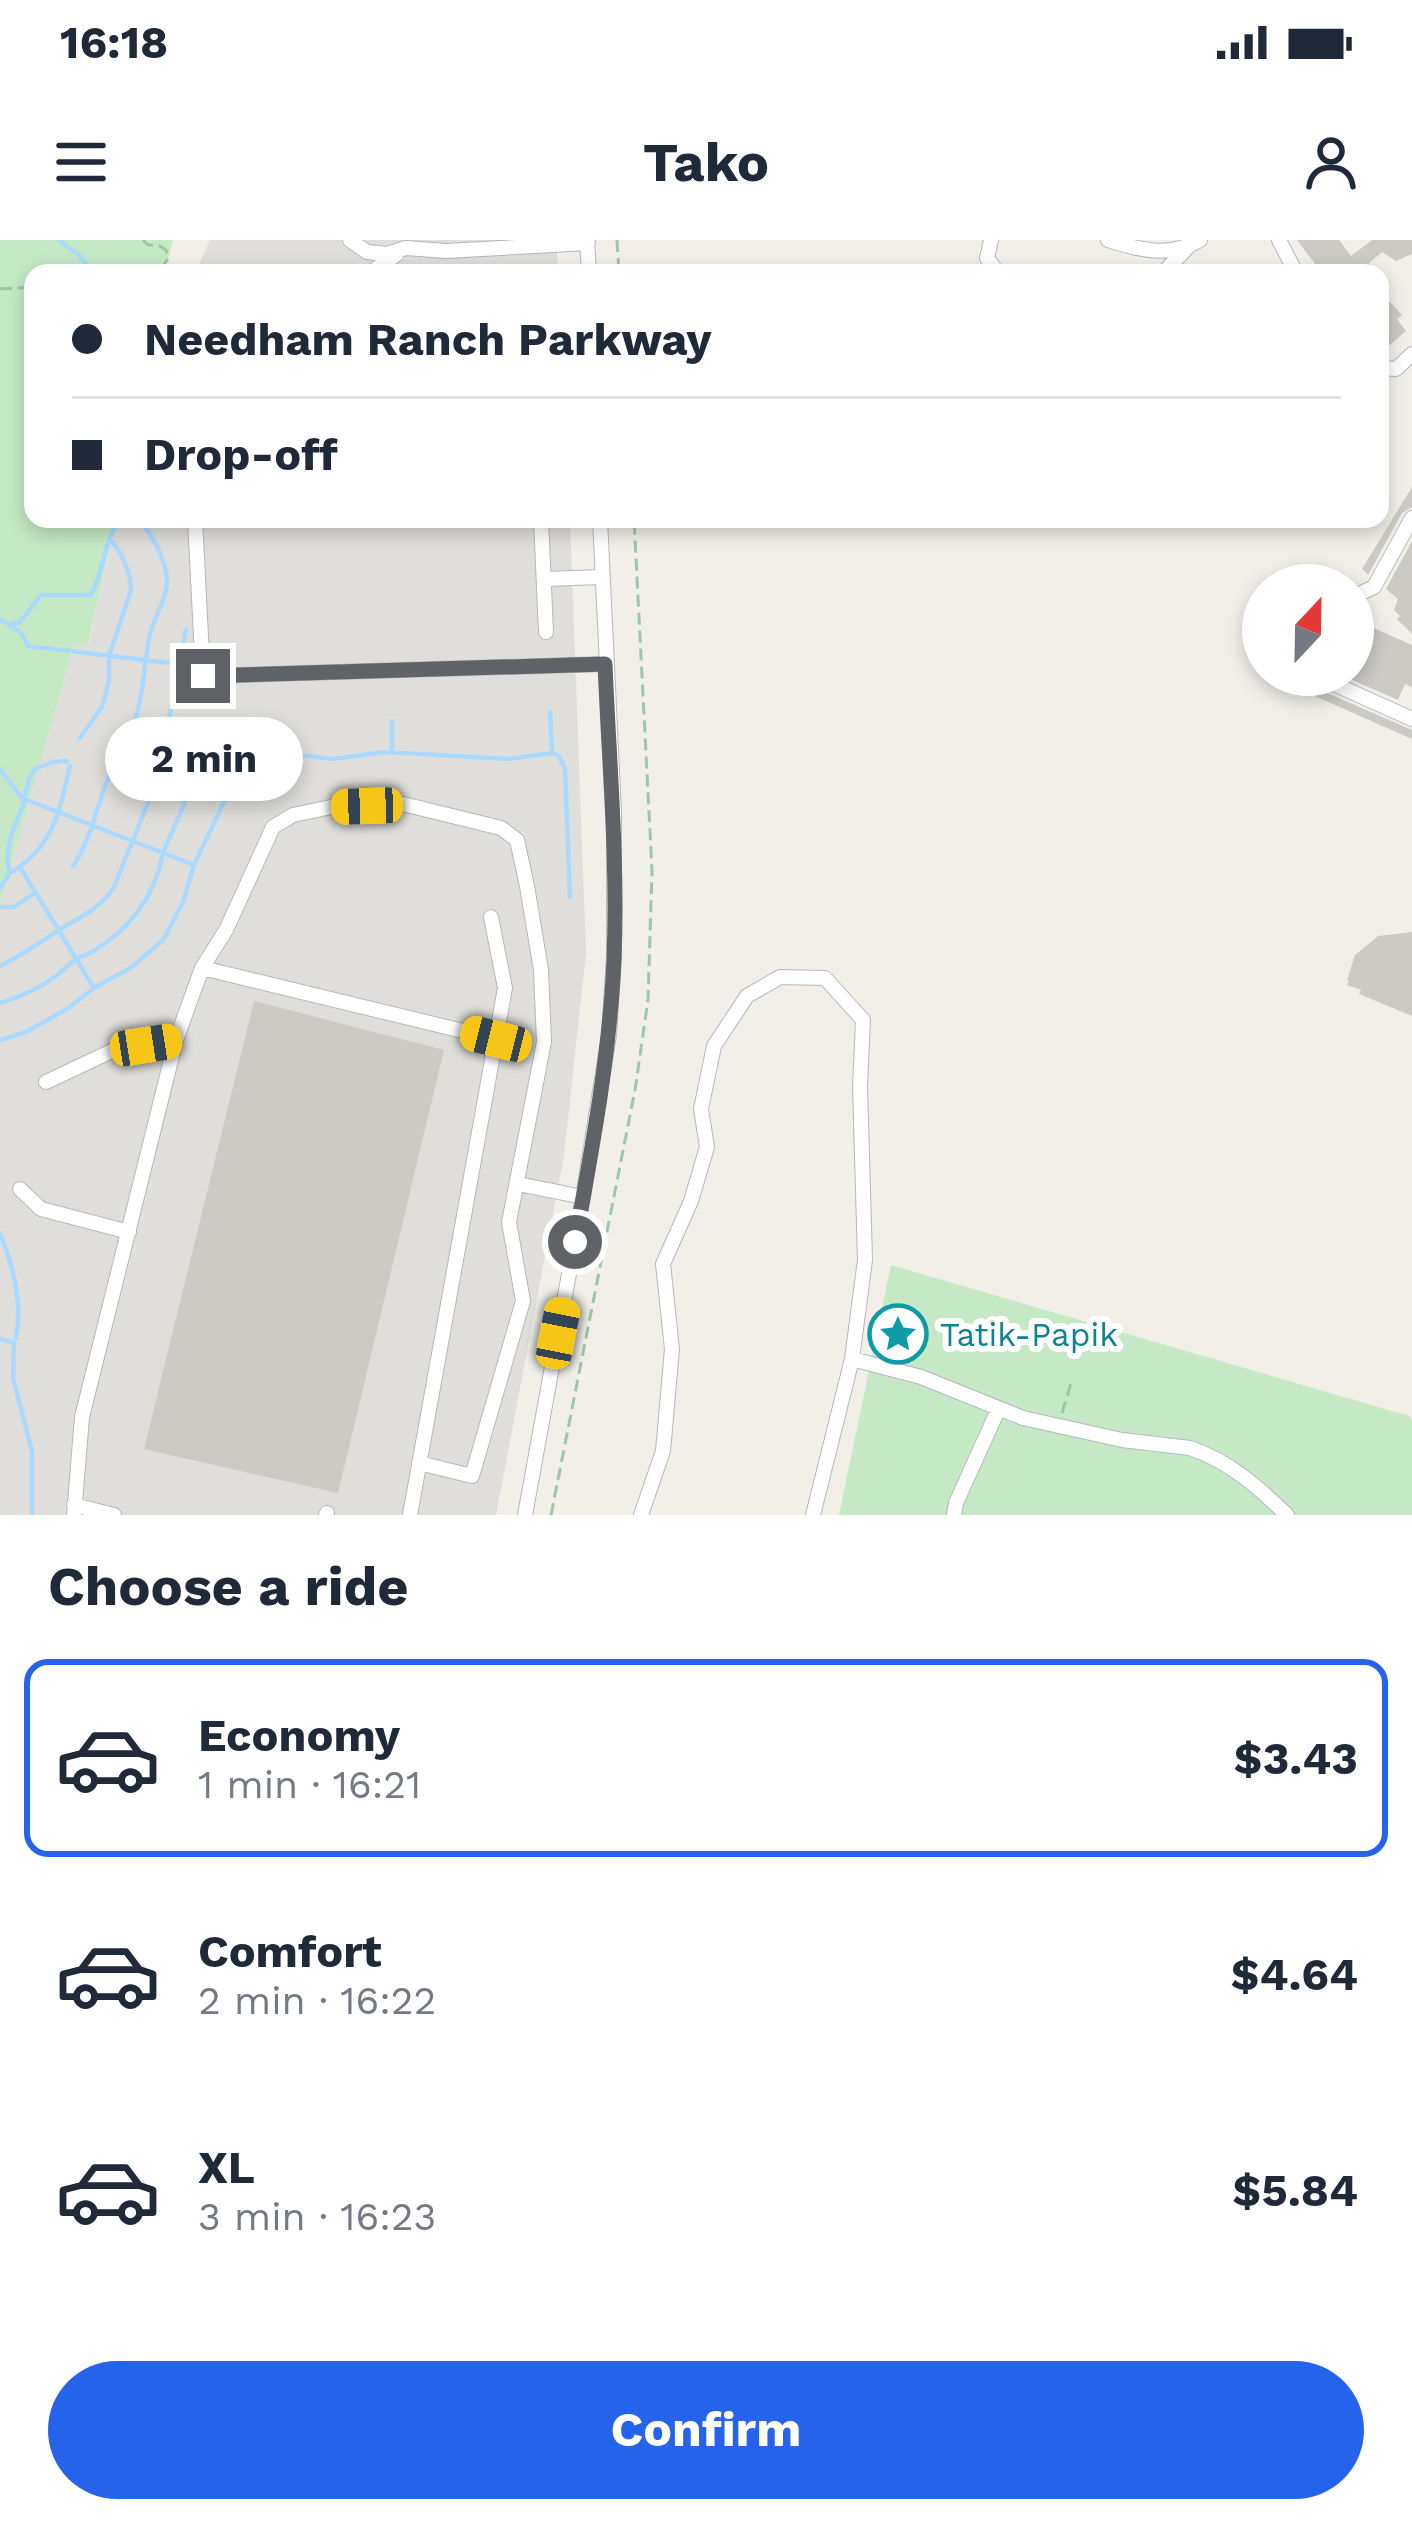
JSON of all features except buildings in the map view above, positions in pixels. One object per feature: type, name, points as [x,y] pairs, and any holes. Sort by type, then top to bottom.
[{"type":"street","points":[[350,240],[367,252],[387,254],[406,244],[446,251],[588,242]]},
{"type":"street","points":[[1108,240],[1138,249],[1170,251],[1194,244]]},
{"type":"street","points":[[381,264],[406,244]]},
{"type":"street","points":[[1374,587],[1412,518]]},
{"type":"street","points":[[195,528],[203,676],[605,664]]},
{"type":"street","points":[[541,528],[546,632]]},
{"type":"street","points":[[524,1515],[609,1035],[614,814],[600,528]]},
{"type":"street","points":[[544,579],[602,577]]},
{"type":"street","points":[[1362,696],[1412,718]]},
{"type":"street","points":[[114,1515],[74,1510],[82,1417],[176,1040],[202,968],[226,930],[273,827],[292,814],[331,807],[403,804],[501,828],[517,840],[541,970],[544,1042],[509,1222],[523,1300],[472,1476],[419,1463]]},
{"type":"street","points":[[410,1515],[505,988],[491,917]]},
{"type":"street","points":[[202,968],[496,1039]]},
{"type":"street","points":[[641,1515],[663,1451],[673,1349],[663,1264],[691,1201],[707,1147],[701,1109],[714,1046],[747,996],[780,977],[825,978],[863,1020],[865,1260],[852,1359],[813,1515]]},
{"type":"street","points":[[46,1082],[116,1049],[176,1040]]},
{"type":"street","points":[[518,1184],[583,1197]]},
{"type":"street","points":[[20,1189],[41,1209],[129,1232]]},
{"type":"street","points":[[852,1359],[921,1377],[998,1411],[1058,1427],[1204,1453],[1240,1474],[1287,1515]]},
{"type":"street","points":[[954,1515],[998,1411]]},
{"type":"path","points":[[143,240],[166,250],[164,264]]},
{"type":"path","points":[[889,1368],[897,1338]]},
{"type":"path","points":[[1058,1427],[1072,1380]]},
{"type":"shaded area","points":[[210,240],[556,240],[557,264],[199,264]]},
{"type":"shaded area","points":[[114,528],[570,528],[586,952],[564,1156],[496,1515],[0,1515],[0,905],[74,644],[89,644]]},
{"type":"green space","points":[[0,240],[173,240],[166,264],[24,264],[24,528],[114,528],[88,645],[74,644],[0,905]]},
{"type":"green space","points":[[891,1265],[1409,1416],[1412,1515],[839,1515]]},
{"type":"waterway","points":[[59,240],[86,264]]},
{"type":"waterway","points":[[12,624],[20,622],[41,595],[91,595],[114,528]]},
{"type":"waterway","points":[[73,866],[135,721],[151,630],[166,590],[160,554],[146,528]]},
{"type":"waterway","points":[[80,738],[102,707],[109,656],[131,590],[125,563],[110,540]]},
{"type":"waterway","points":[[0,619],[21,633],[28,646],[178,664]]},
{"type":"waterway","points":[[0,966],[88,912],[113,889],[157,781],[186,630]]},
{"type":"waterway","points":[[550,712],[552,753],[565,769],[570,897]]},
{"type":"waterway","points":[[392,721],[392,752]]},
{"type":"waterway","points":[[246,726],[249,786]]},
{"type":"waterway","points":[[0,1003],[47,982],[129,922],[154,884],[198,772],[230,752],[247,749],[333,759],[385,752],[508,759],[552,753]]},
{"type":"waterway","points":[[24,799],[35,769],[67,761]]},
{"type":"waterway","points":[[10,873],[45,840],[58,813],[70,766]]},
{"type":"waterway","points":[[0,769],[22,798],[194,865]]},
{"type":"waterway","points":[[0,1040],[26,1032],[67,1009],[132,967],[163,940],[230,789],[285,789]]},
{"type":"waterway","points":[[0,888],[10,873],[9,846],[23,800]]},
{"type":"waterway","points":[[20,867],[94,988]]},
{"type":"waterway","points":[[2,907],[14,907],[33,894]]},
{"type":"waterway","points":[[0,1233],[16,1284],[16,1338]]},
{"type":"waterway","points":[[0,1339],[14,1343],[13,1378],[32,1451],[32,1515]]},
{"type":"place","name":"Tatik-Papik","points":[[898,1334]]},
{"type":"route","points":[[203,676],[605,664],[614,814],[614,956],[609,1035],[575,1242]]}]
